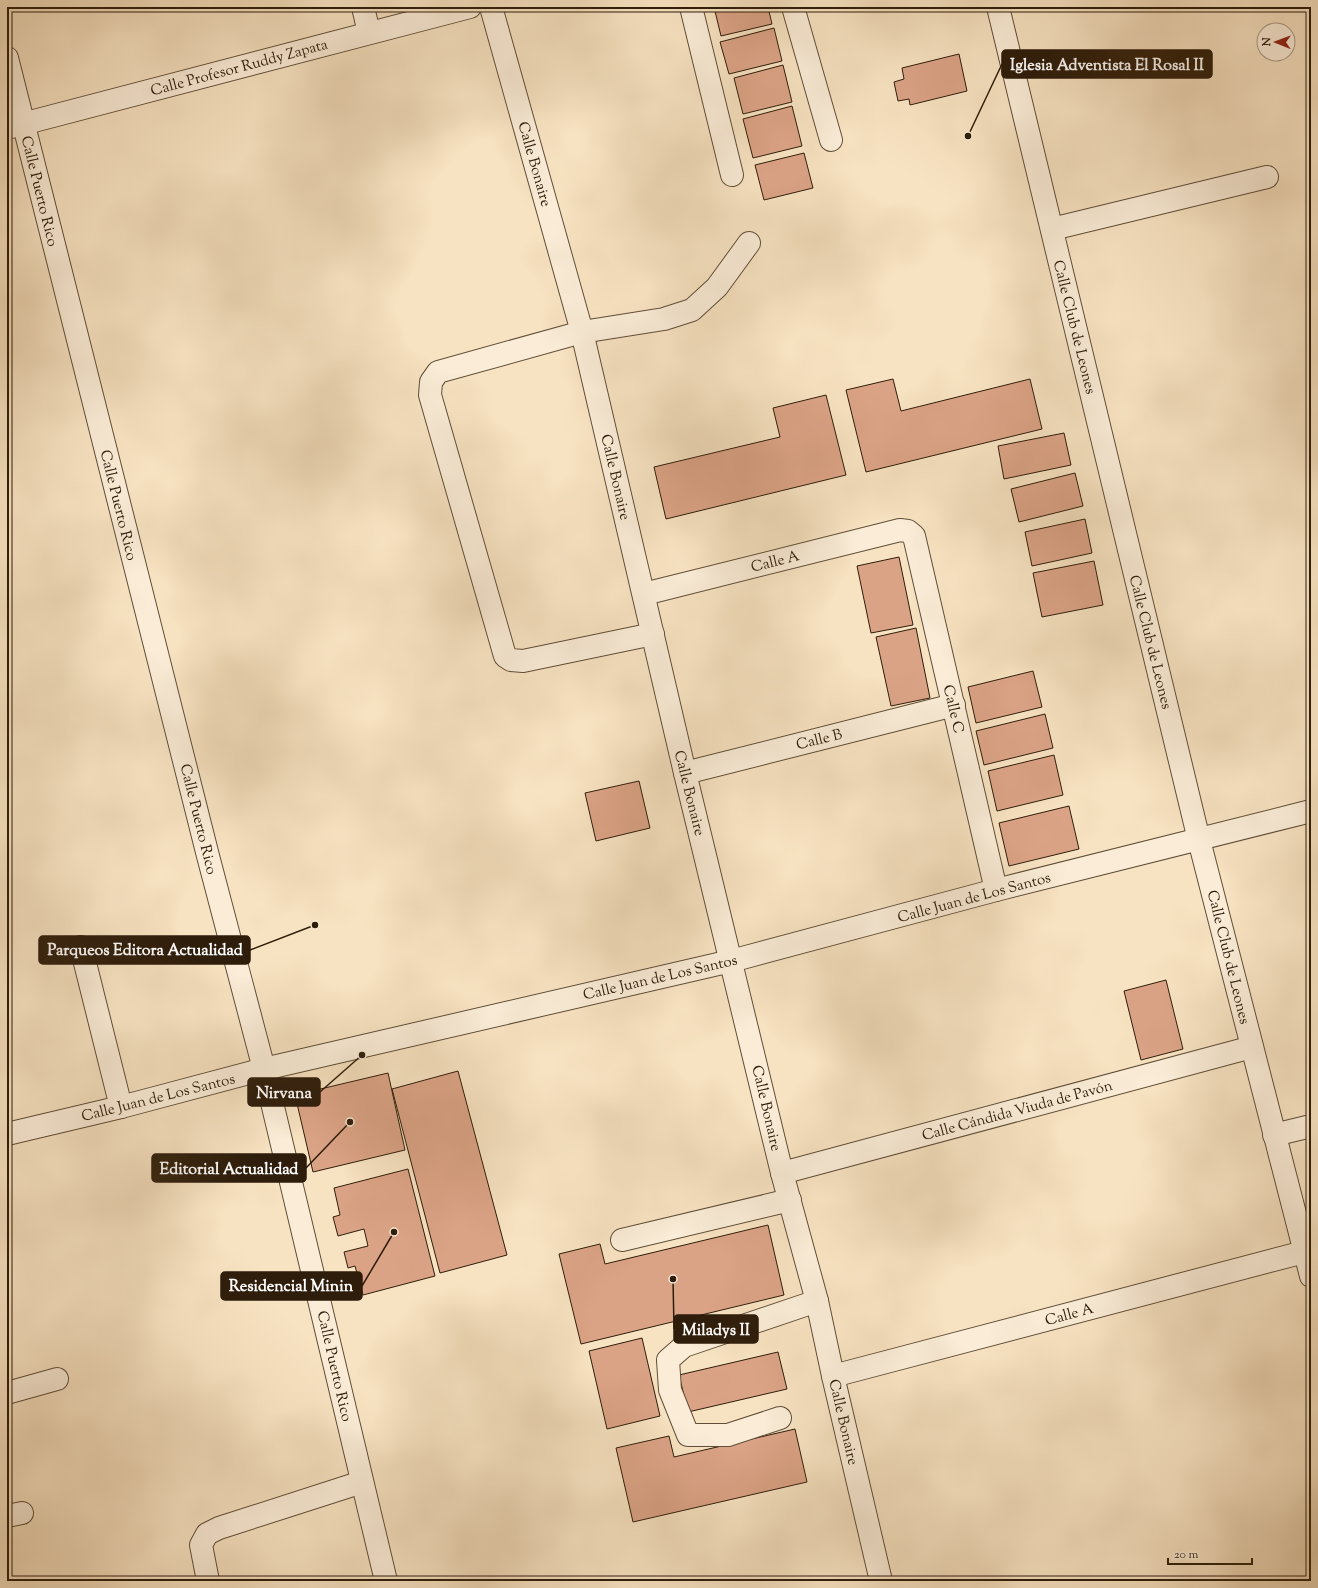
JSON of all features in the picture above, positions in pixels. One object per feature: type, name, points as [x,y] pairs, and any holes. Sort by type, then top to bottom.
[{"type":"street","points":[[363,7],[369,33]]},
{"type":"street","name":"Calle Profesor Ruddy Zapata","points":[[15,126],[470,7]]},
{"type":"street","name":"Calle Bonaire","points":[[491,7],[582,332],[685,773],[782,1173],[817,1301],[881,1581]]},
{"type":"street","points":[[691,7],[732,175]]},
{"type":"street","points":[[793,7],[831,140]]},
{"type":"street","name":"Calle Club de Leones","points":[[998,7],[1199,840],[1311,1276]]},
{"type":"street","name":"Calle Puerto Rico","points":[[7,58],[15,126],[264,1069],[386,1581]]},
{"type":"street","points":[[1052,230],[1267,177]]},
{"type":"street","points":[[653,634],[522,661],[511,660],[505,656],[430,395],[431,382],[438,372],[582,332],[664,319],[692,310],[717,287],[749,243]]},
{"type":"street","name":"Calle A","points":[[644,594],[900,530],[908,531]]},
{"type":"street","name":"Calle C","points":[[908,531],[914,536],[996,890]]},
{"type":"street","name":"Calle B","points":[[685,773],[954,705]]},
{"type":"street","name":"Calle Juan de Los Santos","points":[[7,1134],[121,1107],[264,1069],[731,961],[996,890],[1311,811]]},
{"type":"street","points":[[81,947],[121,1107]]},
{"type":"street","name":"Calle Cándida Viuda de Pavón","points":[[782,1173],[1252,1047]]},
{"type":"street","points":[[1274,1135],[1311,1126]]},
{"type":"street","points":[[622,1240],[790,1200]]},
{"type":"street","name":"Calle A","points":[[833,1376],[1304,1252]]},
{"type":"street","points":[[780,1418],[728,1435],[688,1435],[670,1390],[668,1360],[684,1346],[817,1301]]},
{"type":"street","points":[[7,1393],[57,1378]]},
{"type":"street","points":[[208,1581],[201,1545],[207,1534],[219,1528],[362,1482]]},
{"type":"building","points":[[714,7],[768,7],[772,24],[721,36]]},
{"type":"building","points":[[774,28],[782,61],[729,74],[720,42]]},
{"type":"building","points":[[959,54],[967,91],[910,105],[909,99],[898,101],[894,82],[904,79],[902,68]]},
{"type":"building","points":[[783,65],[792,102],[743,114],[734,78]]},
{"type":"building","points":[[792,106],[802,146],[753,158],[743,119]]},
{"type":"building","points":[[804,153],[813,188],[764,200],[755,165]]},
{"type":"building","points":[[893,379],[901,411],[1030,379],[1042,429],[866,472],[846,390]]},
{"type":"building","points":[[826,395],[846,475],[666,519],[654,467],[780,437],[773,408]]},
{"type":"building","points":[[1064,433],[1071,465],[1004,479],[998,446]]},
{"type":"building","points":[[1075,473],[1083,506],[1019,522],[1011,489]]},
{"type":"building","points":[[1085,519],[1092,553],[1032,566],[1025,532]]},
{"type":"building","points":[[899,557],[913,625],[871,633],[857,566]]},
{"type":"building","points":[[1094,561],[1103,605],[1042,617],[1033,573]]},
{"type":"building","points":[[916,628],[930,698],[891,706],[876,637]]},
{"type":"building","points":[[1033,671],[1042,707],[976,723],[968,687]]},
{"type":"building","points":[[1045,714],[1053,748],[984,765],[976,731]]},
{"type":"building","points":[[1054,755],[1063,795],[997,811],[988,771]]},
{"type":"building","points":[[639,781],[650,828],[596,841],[585,793]]},
{"type":"building","points":[[1069,806],[1079,849],[1009,866],[999,823]]},
{"type":"building","points":[[1166,980],[1183,1049],[1141,1060],[1124,991]]},
{"type":"building","points":[[458,1071],[507,1255],[440,1273],[392,1089]]},
{"type":"building","points":[[388,1073],[405,1150],[313,1172],[295,1095]]},
{"type":"building","points":[[408,1169],[435,1276],[363,1295],[355,1266],[348,1268],[344,1252],[368,1246],[364,1229],[338,1236],[333,1217],[340,1215],[334,1188]]},
{"type":"building","points":[[768,1225],[784,1295],[581,1344],[559,1254],[600,1244],[605,1264]]},
{"type":"building","points":[[642,1338],[660,1416],[607,1429],[589,1351]]},
{"type":"building","points":[[778,1352],[787,1389],[688,1412],[679,1375]]},
{"type":"building","points":[[795,1429],[807,1482],[633,1522],[616,1448],[669,1436],[674,1457]]},
{"type":"place","name":"Iglesia Adventista El Rosal II","points":[[968,136]]},
{"type":"place","name":"Parqueos Editora Actualidad","points":[[315,925]]},
{"type":"place","name":"Nirvana","points":[[362,1055]]},
{"type":"place","name":"Editorial Actualidad","points":[[350,1122]]},
{"type":"place","name":"Residencial Minin","points":[[394,1232]]},
{"type":"place","name":"Miladys II","points":[[673,1279]]}]
